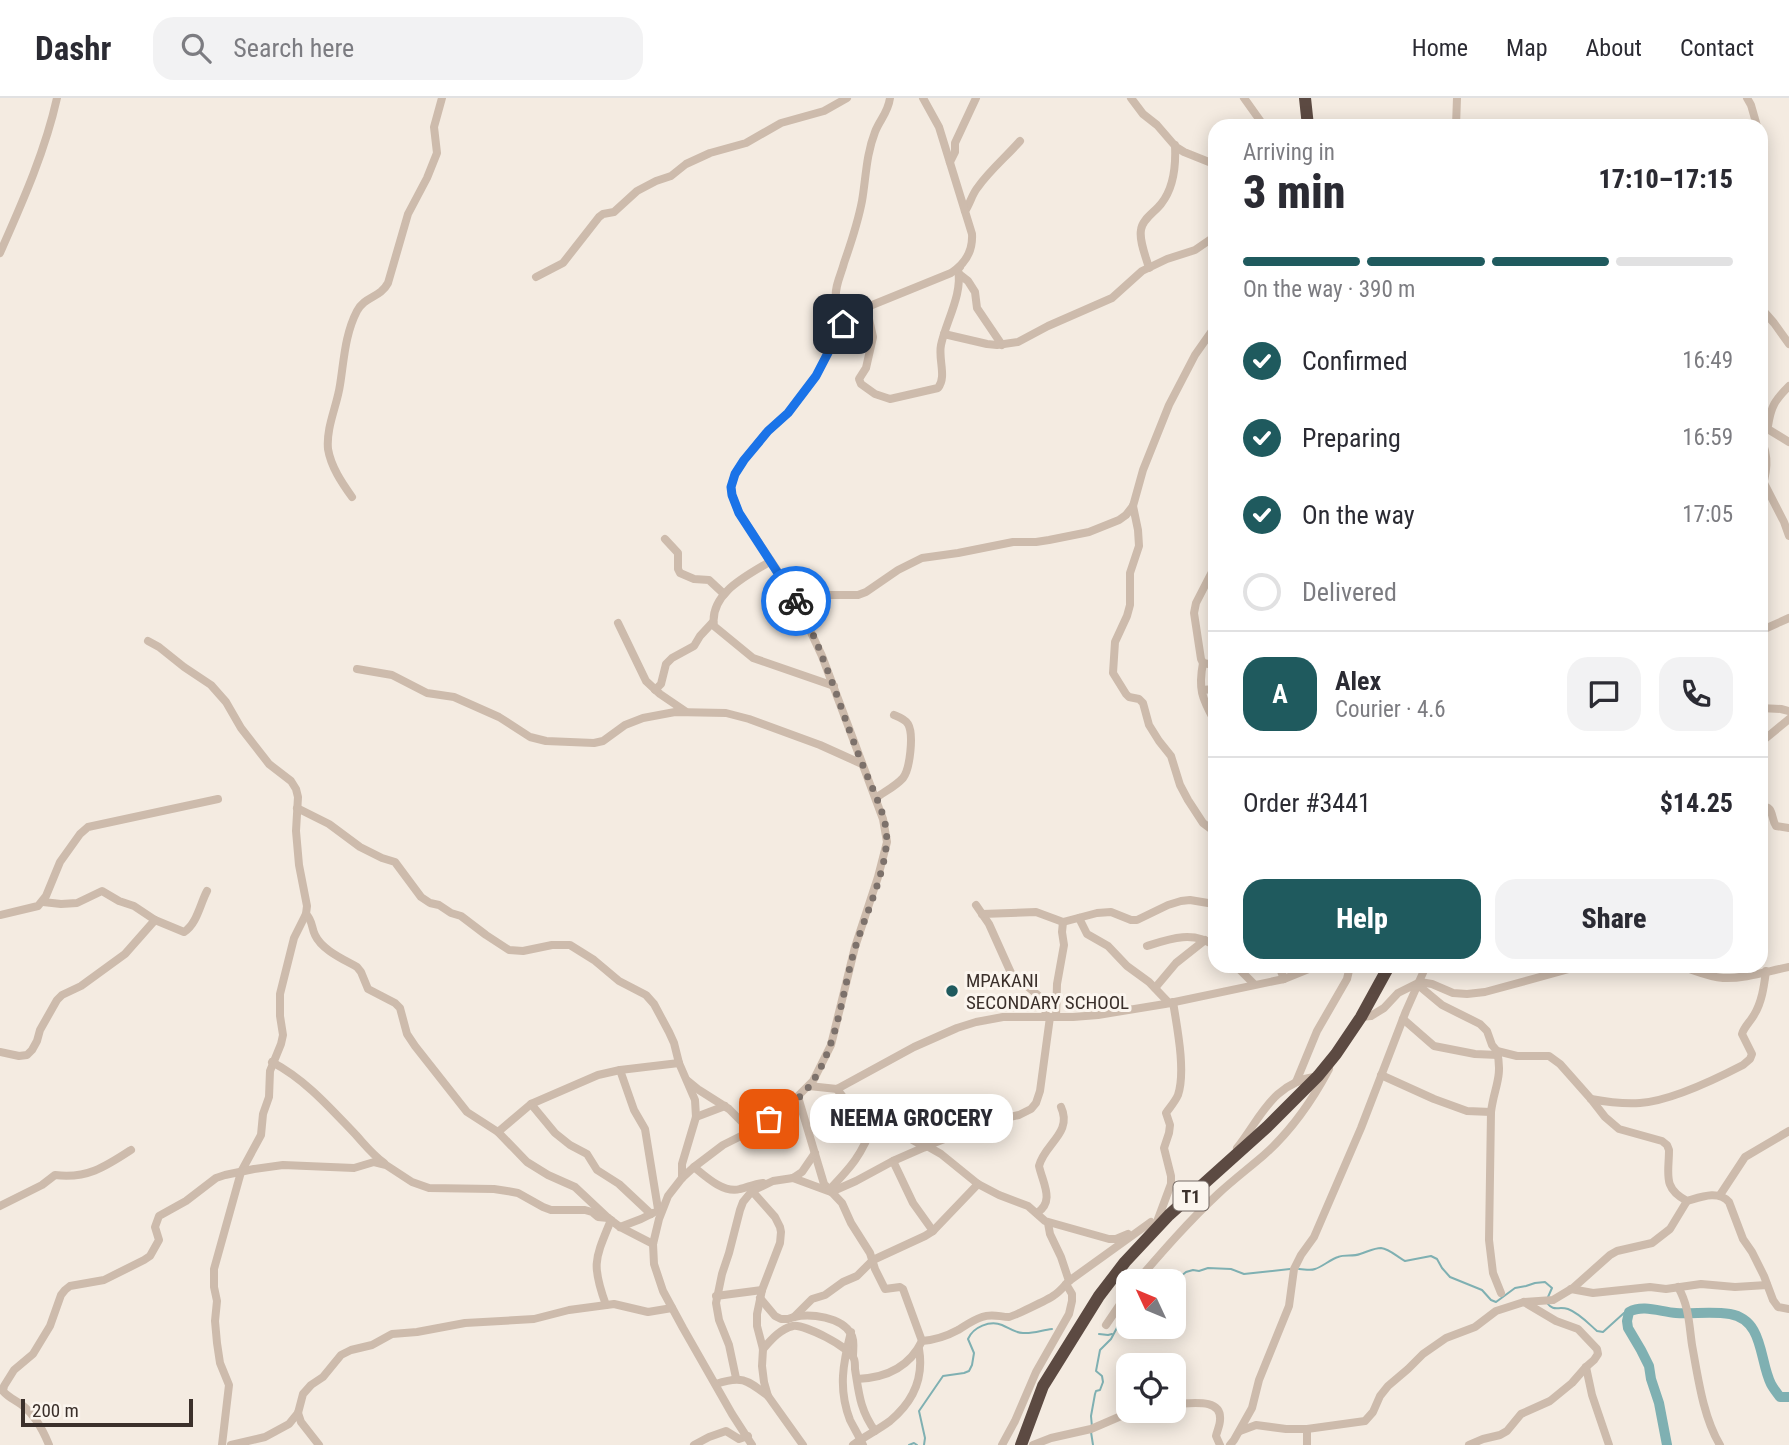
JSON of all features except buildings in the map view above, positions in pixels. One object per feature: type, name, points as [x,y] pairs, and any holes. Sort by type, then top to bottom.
[{"type":"highway","points":[[1305,98],[1307,119]]},
{"type":"highway","name":"T1","points":[[1021,1445],[1043,1386],[1098,1296],[1159,1219],[1220,1170],[1318,1076],[1361,1017],[1385,973]]},
{"type":"street","points":[[0,253],[51,127],[57,98]]},
{"type":"street","points":[[352,497],[339,478],[328,450],[328,437],[348,337],[360,306],[378,295],[388,283],[408,214],[437,153],[434,127],[442,98]]},
{"type":"street","points":[[536,277],[563,263],[599,217],[614,212],[647,185],[671,176],[690,162],[746,143],[781,122],[824,111],[846,98]]},
{"type":"street","points":[[849,315],[838,308],[835,296],[837,284],[858,218],[873,140],[887,113],[890,98]]},
{"type":"street","points":[[866,306],[873,337],[866,368],[859,381],[864,387],[883,398],[895,399],[939,387],[942,381],[940,348],[960,270],[972,241],[939,127],[923,98]]},
{"type":"street","points":[[950,162],[955,152],[955,144],[976,98]]},
{"type":"street","points":[[1131,98],[1175,145],[1184,152],[1208,162]]},
{"type":"street","points":[[1244,98],[1259,119]]},
{"type":"street","points":[[1747,98],[1755,119]]},
{"type":"street","points":[[1456,99],[1456,119]]},
{"type":"street","points":[[965,211],[985,178],[1020,141]]},
{"type":"street","points":[[1149,268],[1140,229],[1170,188],[1175,145]]},
{"type":"street","points":[[944,334],[987,344],[1018,342],[1112,298],[1135,276],[1167,259],[1195,250],[1208,241]]},
{"type":"street","points":[[620,1227],[657,1209],[694,1167],[723,1145],[751,1131],[787,1107],[809,1086],[831,1045],[855,947],[887,842],[886,828],[876,798],[822,656],[790,591],[736,508],[731,487],[735,474],[755,446],[788,413],[816,376],[849,315],[960,270]]},
{"type":"street","points":[[960,270],[975,292],[977,308],[983,319],[1002,345]]},
{"type":"street","points":[[1768,316],[1789,344]]},
{"type":"street","points":[[790,591],[822,596],[858,594],[873,588],[898,570],[922,558],[1013,542],[1036,542],[1077,535],[1119,520],[1133,506],[1143,470],[1169,405],[1195,355],[1208,337]]},
{"type":"street","points":[[1768,416],[1775,402],[1789,387]]},
{"type":"street","points":[[1768,434],[1789,442]]},
{"type":"street","points":[[1768,491],[1789,536]]},
{"type":"street","points":[[1133,506],[1139,530],[1139,546],[1130,573],[1130,605],[1115,642],[1113,673],[1128,696],[1143,703],[1149,725],[1171,756],[1180,785],[1208,827]]},
{"type":"street","points":[[665,538],[678,553],[680,573],[694,579],[709,580],[724,594]]},
{"type":"street","points":[[655,690],[660,684],[666,664],[672,658],[692,649],[713,622],[724,594],[771,561]]},
{"type":"street","points":[[1208,580],[1194,613],[1203,663],[1203,700],[1208,709]]},
{"type":"street","points":[[1768,627],[1789,618]]},
{"type":"street","points":[[713,622],[720,632],[753,658],[834,686]]},
{"type":"street","points":[[618,623],[646,681],[668,701],[687,712]]},
{"type":"street","points":[[148,641],[211,685],[226,702],[256,748],[296,789],[299,865],[307,906],[306,914],[294,937],[280,994],[283,1035],[272,1062],[269,1097],[263,1114],[261,1135],[241,1171],[215,1261],[217,1343],[220,1363],[229,1385],[222,1445]]},
{"type":"street","points":[[1203,663],[1208,664]]},
{"type":"street","points":[[357,669],[379,671],[427,693],[454,697],[499,717],[530,737],[546,741],[594,744],[603,741],[625,725],[643,718],[674,712],[726,713],[820,745],[862,764]]},
{"type":"street","points":[[1202,690],[1208,689]]},
{"type":"street","points":[[1768,708],[1789,711]]},
{"type":"street","points":[[876,798],[903,778],[906,770],[911,746],[910,728],[904,720],[894,715]]},
{"type":"street","points":[[1768,736],[1789,719]]},
{"type":"street","points":[[0,915],[34,908],[43,902],[60,862],[84,830],[95,825],[218,799]]},
{"type":"street","points":[[1768,807],[1772,811],[1776,826],[1789,828]]},
{"type":"street","points":[[297,808],[329,824],[369,852],[394,862],[421,897],[461,916],[509,950],[523,951],[565,944],[575,947],[619,981],[650,999],[674,1043],[679,1063],[695,1100],[696,1117],[682,1164],[682,1178]]},
{"type":"street","points":[[43,902],[77,903],[102,891],[134,906],[155,920],[184,932],[192,925],[207,891]]},
{"type":"street","points":[[982,914],[1036,912],[1063,922],[1105,911],[1131,920],[1181,901],[1208,903]]},
{"type":"street","points":[[976,905],[1011,974],[1038,996],[1051,1017]]},
{"type":"street","points":[[306,914],[311,920],[317,939],[323,945],[357,967],[368,989],[396,1003],[407,1034],[458,1101],[478,1120],[498,1132],[527,1163],[575,1187],[609,1219],[653,1244]]},
{"type":"street","points":[[857,1378],[875,1378],[890,1373],[920,1345],[983,1317],[1014,1316],[1049,1299],[1067,1282],[1159,1219],[1171,1184],[1164,1148],[1170,1125],[1166,1113],[1175,1101],[1180,1087],[1180,1038],[1171,1003],[1108,946],[1087,934],[1079,918]]},
{"type":"street","points":[[0,1052],[27,1055],[57,1000],[125,954],[155,920]]},
{"type":"street","points":[[793,1178],[830,1191],[926,1147],[992,1121],[1031,1110],[1040,1091],[1064,945],[1063,922]]},
{"type":"street","points":[[1147,946],[1187,936],[1208,942]]},
{"type":"street","points":[[1155,988],[1176,963],[1205,940]]},
{"type":"street","points":[[1768,971],[1789,967]]},
{"type":"street","points":[[1243,973],[1254,984]]},
{"type":"street","points":[[1282,973],[1284,979]]},
{"type":"street","points":[[809,1086],[837,1089],[914,1047],[957,1028],[993,1018],[1098,1015],[1171,1003],[1284,979],[1299,973]]},
{"type":"street","points":[[1296,1082],[1317,1031],[1348,973]]},
{"type":"street","points":[[1230,1445],[1252,1408],[1259,1380],[1289,1306],[1294,1269],[1314,1237],[1423,973]]},
{"type":"street","points":[[1361,1017],[1371,1016],[1398,993],[1419,984],[1432,984],[1453,993],[1467,994],[1485,992],[1554,973]]},
{"type":"street","points":[[1700,973],[1722,978],[1753,973]]},
{"type":"street","points":[[1591,1099],[1639,1103],[1655,1101],[1743,1065],[1752,1054],[1742,1034],[1756,1013],[1764,991],[1766,973]]},
{"type":"street","points":[[1419,984],[1442,1004],[1480,1024],[1488,1031],[1492,1045],[1498,1053],[1500,1075],[1492,1112],[1489,1240],[1493,1273],[1501,1293]]},
{"type":"street","points":[[1403,1019],[1434,1046],[1475,1054],[1549,1056],[1560,1064],[1605,1117],[1619,1129],[1662,1140],[1667,1145],[1669,1183],[1673,1192],[1686,1200],[1720,1195],[1729,1202],[1742,1239],[1752,1252],[1773,1300],[1778,1307],[1789,1309]]},
{"type":"street","points":[[1148,1269],[1188,1223],[1287,1131],[1303,1112],[1336,1054]]},
{"type":"street","points":[[272,1062],[317,1094],[368,1150],[412,1182],[429,1188],[494,1189],[518,1193],[543,1208],[585,1210],[609,1219]]},
{"type":"street","points":[[498,1132],[531,1104],[598,1075],[679,1063]]},
{"type":"street","points":[[620,1070],[634,1110],[645,1129],[659,1219],[653,1244],[654,1264],[663,1290],[732,1414],[741,1440]]},
{"type":"street","points":[[1381,1075],[1467,1111],[1492,1112]]},
{"type":"street","points":[[1220,1170],[1270,1100],[1304,1078],[1318,1076]]},
{"type":"street","points":[[685,1079],[725,1106],[751,1131]]},
{"type":"street","points":[[837,1089],[854,1112],[863,1119],[942,1154],[978,1184],[1023,1204],[1048,1223],[1109,1240],[1159,1219]]},
{"type":"street","points":[[798,1097],[824,1184],[842,1203],[873,1260],[885,1289],[903,1289],[920,1345],[921,1370],[911,1398],[890,1421],[859,1443],[848,1413],[842,1370],[851,1332]]},
{"type":"street","points":[[531,1104],[555,1133],[587,1154],[597,1170],[657,1209]]},
{"type":"street","points":[[696,1117],[725,1106]]},
{"type":"street","points":[[1037,1213],[1045,1207],[1047,1200],[1040,1161],[1064,1124],[1061,1107]]},
{"type":"street","points":[[830,1191],[857,1160],[873,1124]]},
{"type":"street","points":[[1720,1195],[1745,1157],[1789,1131]]},
{"type":"street","points":[[0,1206],[42,1185],[55,1175],[70,1177],[96,1171],[131,1150]]},
{"type":"street","points":[[694,1167],[732,1191],[754,1184],[793,1178],[802,1172],[815,1153]]},
{"type":"street","points":[[892,1161],[913,1203],[933,1231]]},
{"type":"street","points":[[49,1445],[31,1414],[3,1391],[14,1370],[33,1354],[50,1326],[61,1295],[70,1286],[104,1280],[148,1258],[159,1240],[155,1227],[159,1216],[187,1201],[216,1178],[241,1171],[283,1165],[354,1168],[374,1162],[386,1165]]},
{"type":"street","points":[[736,1378],[729,1345],[717,1310],[716,1296],[743,1202],[752,1191],[774,1181]]},
{"type":"street","points":[[794,1317],[812,1299],[825,1295],[850,1277],[857,1276],[873,1260],[933,1231],[978,1184]]},
{"type":"street","points":[[752,1191],[775,1217],[781,1232],[780,1243],[761,1294],[757,1326],[768,1396]]},
{"type":"street","points":[[1240,1431],[1256,1425],[1307,1429],[1365,1421],[1388,1386],[1423,1354],[1446,1338],[1475,1327],[1496,1311],[1524,1302],[1553,1300],[1571,1289],[1610,1255],[1652,1243],[1670,1230],[1686,1200]]},
{"type":"street","points":[[606,1305],[595,1264],[609,1219]]},
{"type":"street","points":[[1002,1445],[1036,1372],[1069,1314],[1072,1301],[1061,1256],[1050,1234],[1048,1223]]},
{"type":"street","points":[[1571,1289],[1593,1293],[1701,1284],[1735,1287],[1767,1285]]},
{"type":"street","points":[[1678,1287],[1688,1309],[1705,1408],[1713,1434],[1720,1445]]},
{"type":"street","points":[[716,1296],[761,1294]]},
{"type":"street","points":[[761,1294],[775,1316],[781,1319],[788,1320],[802,1315],[819,1316],[838,1323],[851,1332],[860,1401],[863,1412],[875,1431]]},
{"type":"street","points":[[1469,1445],[1483,1439],[1496,1441],[1521,1414],[1563,1392],[1598,1354],[1597,1349],[1578,1329],[1556,1321],[1524,1302]]},
{"type":"street","points":[[231,1445],[279,1431],[298,1413],[303,1394],[310,1385],[323,1377],[341,1355],[372,1345],[392,1334],[465,1323],[534,1319],[569,1310],[606,1305],[620,1304],[648,1312],[672,1308]]},
{"type":"street","points":[[1105,1325],[1116,1309]]},
{"type":"street","points":[[762,1349],[783,1330],[798,1326],[835,1342],[853,1356]]},
{"type":"street","points":[[1586,1367],[1592,1395],[1609,1445]]},
{"type":"street","points":[[716,1384],[736,1378],[768,1396],[803,1445]]},
{"type":"street","points":[[1186,1404],[1207,1404],[1218,1408],[1221,1422],[1216,1436],[1220,1445]]},
{"type":"street","points":[[298,1413],[301,1422],[318,1445]]},
{"type":"street","points":[[1033,1445],[1091,1429],[1116,1418]]},
{"type":"street","points":[[1307,1429],[1307,1445]]},
{"type":"street","points":[[694,1445],[726,1431],[752,1445]]},
{"type":"waterway","points":[[1299,1269],[1313,1270],[1341,1256],[1357,1255],[1381,1248],[1405,1261],[1431,1256],[1437,1259],[1450,1277],[1482,1290],[1496,1302],[1515,1288],[1545,1282],[1552,1288],[1548,1297]]},
{"type":"waterway","points":[[1186,1272],[1208,1268],[1231,1269],[1244,1274],[1290,1269]]},
{"type":"waterway","points":[[1547,1303],[1554,1308],[1572,1311],[1597,1331],[1603,1332],[1624,1313],[1629,1312]]},
{"type":"waterway","points":[[1667,1445],[1649,1366],[1628,1328],[1629,1312],[1634,1310],[1723,1313],[1741,1318],[1755,1332],[1772,1386],[1780,1397],[1789,1397]]},
{"type":"waterway","points":[[924,1445],[919,1411],[943,1376],[969,1371],[974,1353],[968,1339],[974,1331],[992,1323],[1020,1333],[1052,1329]]},
{"type":"waterway","points":[[1092,1427],[1095,1394],[1103,1382],[1102,1376],[1096,1371],[1100,1350],[1116,1330]]},
{"type":"waterway","points":[[1099,1334],[1112,1334]]},
{"type":"waterway","points":[[1091,1432],[1093,1445]]},
{"type":"waterway","points":[[909,1445],[917,1445]]},
{"type":"way so far","points":[[769,1119],[787,1107],[809,1086],[831,1045],[855,947],[887,842],[885,824],[873,789],[822,656],[796,601]]},
{"type":"place","name":"MPAKANI SECONDARY SCHOOL","points":[[952,991]]},
{"type":"place","name":"NEEMA GROCERY","points":[[769,1119]]},
{"type":"route","points":[[796,601],[736,508],[731,487],[744,460],[768,431],[788,413],[816,376],[843,324]]}]
